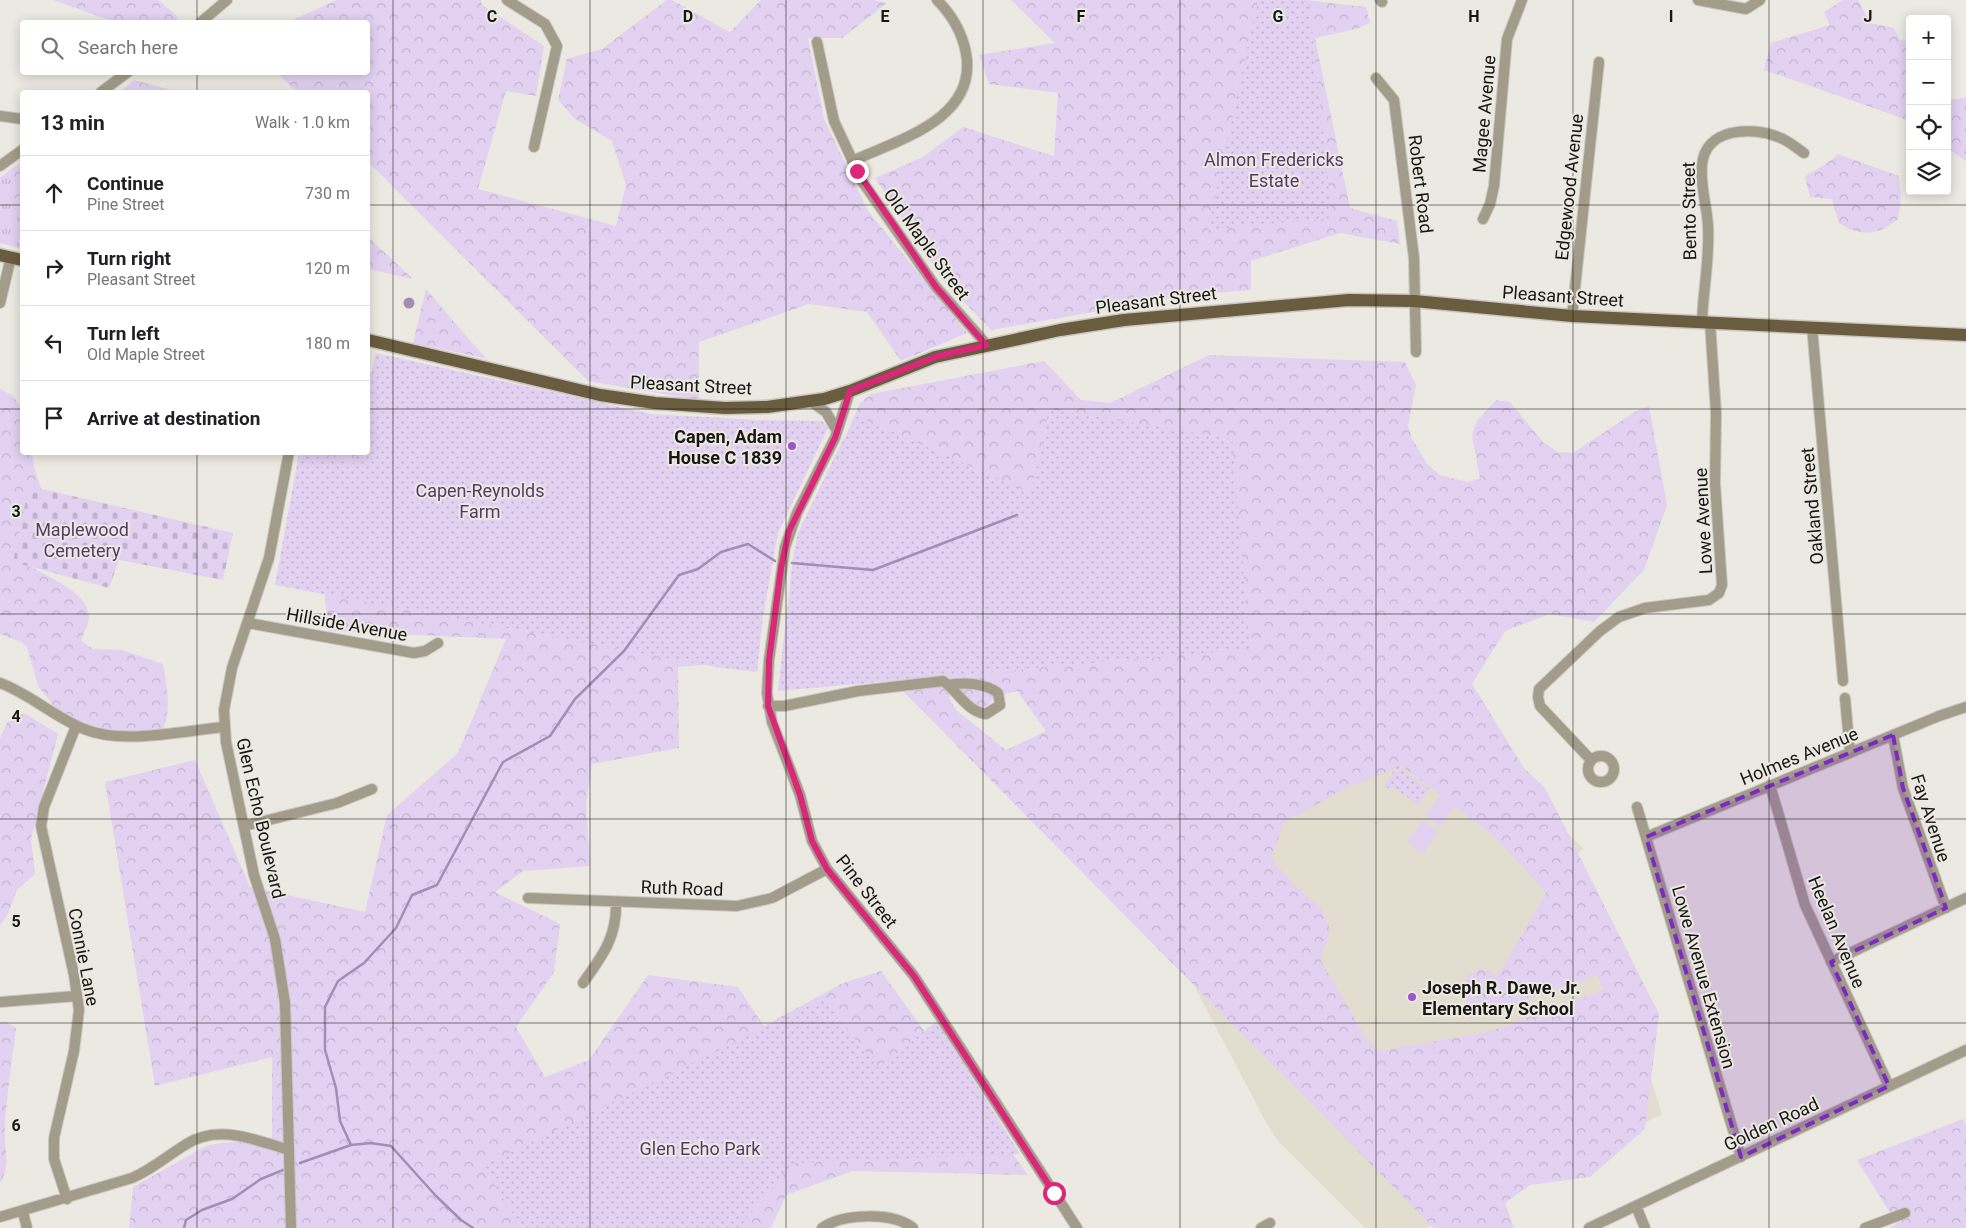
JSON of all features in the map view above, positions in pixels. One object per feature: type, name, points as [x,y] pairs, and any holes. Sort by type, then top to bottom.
[{"type":"main road","name":"Pleasant Street","points":[[370,340],[600,395],[631,400],[724,408],[767,407],[810,401],[850,391],[935,357],[986,345],[1124,320],[1349,300],[1414,301],[1572,316],[1966,335]]},
{"type":"street","points":[[203,20],[227,0]]},
{"type":"street","points":[[507,0],[545,24],[557,46],[534,147]]},
{"type":"street","points":[[852,161],[928,127],[948,110],[960,95],[967,69],[964,46],[954,22],[937,0]]},
{"type":"street","name":"Magee Avenue","points":[[1483,219],[1490,204],[1494,186],[1507,39],[1522,0]]},
{"type":"street","points":[[1698,0],[1746,9],[1760,0]]},
{"type":"street","name":"Old Maple Street","points":[[817,42],[834,121],[852,161],[873,198],[936,287],[986,345]]},
{"type":"street","name":"Edgewood Avenue","points":[[1572,316],[1599,62]]},
{"type":"street","points":[[104,90],[124,75]]},
{"type":"street","name":"Robert Road","points":[[1376,78],[1394,100],[1414,258],[1416,352]]},
{"type":"street","points":[[0,116],[20,119]]},
{"type":"street","name":"Bento Street","points":[[1706,322],[1708,227],[1702,165],[1707,148],[1725,134],[1747,131],[1780,137],[1804,154]]},
{"type":"street","points":[[0,166],[20,151]]},
{"type":"street","points":[[0,303],[11,257]]},
{"type":"street","name":"Lowe Avenue","points":[[1591,760],[1540,706],[1539,690],[1600,631],[1619,617],[1644,608],[1709,600],[1719,593],[1722,585],[1715,484],[1716,413],[1706,322]]},
{"type":"street","name":"Oakland Street","points":[[1812,328],[1843,681]]},
{"type":"street","name":"Pine Street","points":[[850,391],[826,458],[797,513],[787,539],[769,660],[768,706],[800,795],[812,841],[827,869],[914,976],[1077,1228]]},
{"type":"street","points":[[810,401],[826,412],[837,431]]},
{"type":"street","name":"Glen Echo Boulevard","points":[[288,455],[270,558],[229,680],[224,710],[224,726],[257,885],[275,939],[282,970],[285,1002],[291,1228]]},
{"type":"street","name":"Hillside Avenue","points":[[248,623],[414,653],[425,651],[438,643]]},
{"type":"street","points":[[768,706],[784,706],[902,685],[943,681],[965,704],[980,713],[986,714],[1000,705],[998,694],[986,686],[958,683],[948,685]]},
{"type":"street","points":[[0,683],[18,690],[76,726],[102,735],[120,737],[224,726]]},
{"type":"street","points":[[1845,698],[1850,753]]},
{"type":"street","name":"Holmes Avenue","points":[[1646,837],[1893,735],[1966,707]]},
{"type":"street","name":"Connie Lane","points":[[67,1198],[54,1159],[54,1138],[79,1022],[77,996],[40,826],[44,806],[76,726]]},
{"type":"street","name":"Fay Avenue","points":[[1893,735],[1903,788],[1926,860],[1946,908]]},
{"type":"street","name":"Heelan Avenue","points":[[1770,785],[1805,906],[1889,1086]]},
{"type":"street","points":[[244,826],[338,803],[372,789]]},
{"type":"street","name":"Lowe Avenue Extension","points":[[1637,807],[1740,1157]]},
{"type":"street","name":"Ruth Road","points":[[528,898],[715,906],[744,904],[772,898],[827,869]]},
{"type":"street","points":[[1831,962],[1966,898]]},
{"type":"street","points":[[583,982],[600,960],[611,939],[616,917],[616,902]]},
{"type":"street","points":[[0,1002],[77,996]]},
{"type":"street","name":"Golden Road","points":[[1590,1228],[1966,1050]]},
{"type":"street","points":[[0,1217],[23,1212],[140,1174],[194,1140],[208,1134],[244,1137],[289,1150]]},
{"type":"street","points":[[1636,1206],[1645,1228]]},
{"type":"street","points":[[23,1212],[28,1228]]},
{"type":"street","points":[[1865,1228],[1905,1213]]},
{"type":"street","points":[[822,1228],[838,1220],[886,1217],[897,1218],[913,1228]]},
{"type":"highlighted area","points":[[1893,735],[1903,788],[1946,908],[1831,962],[1889,1086],[1741,1157],[1646,837]]},
{"type":"shaded area","name":"Joseph R. Dawe, Jr. Elementary School","points":[[1372,640],[1583,848],[1575,857],[1588,880],[1662,1114],[1494,1198],[1427,1228],[1365,1228],[1278,1141],[1267,1124],[1027,669]]},
{"type":"green space","points":[[53,0],[158,0],[176,15],[178,20],[109,20]]},
{"type":"green space","points":[[337,0],[481,0],[482,5],[544,46],[536,96],[506,91],[478,189],[616,226],[626,185],[612,141],[575,119],[558,100],[567,59],[602,49],[667,0],[672,0],[730,32],[761,0],[873,0],[887,3],[842,38],[808,38],[824,119],[868,211],[967,333],[901,361],[867,312],[809,304],[699,342],[699,400],[588,381],[370,164],[370,90],[295,90],[279,75],[370,75],[370,20],[292,20]]},
{"type":"green space","points":[[1011,0],[1305,0],[1366,7],[1370,23],[1356,29],[1315,38],[1350,208],[1397,221],[1400,244],[1340,233],[1251,261],[1251,290],[1190,295],[991,330],[945,282],[875,178],[923,157],[963,127],[1054,156],[1058,93],[989,84],[979,55],[1055,43]]},
{"type":"green space","name":"Almon Fredericks Estate","points":[[1258,0],[1309,0],[1332,218],[1208,230]]},
{"type":"green space","points":[[1843,0],[1858,0],[1870,23],[1894,28],[1900,40],[1906,41],[1906,120],[1764,70],[1771,43],[1830,25],[1824,12]]},
{"type":"green space","points":[[134,80],[172,90],[122,90]]},
{"type":"green space","points":[[1966,98],[1966,161],[1951,151],[1951,100]]},
{"type":"green space","points":[[1838,154],[1899,176],[1901,198],[1898,219],[1891,225],[1869,233],[1855,231],[1839,223],[1832,199],[1810,197],[1805,177],[1831,161]]},
{"type":"green space","points":[[20,163],[20,201],[11,196],[15,183],[10,170]]},
{"type":"green space","points":[[10,170],[15,183],[11,196],[20,201],[20,248],[0,243],[0,178]]},
{"type":"green space","points":[[370,239],[413,279],[370,269]]},
{"type":"green space","points":[[426,289],[480,352],[488,359],[413,343]]},
{"type":"green space","name":"Capen-Reynolds Farm","points":[[376,353],[651,414],[758,420],[822,421],[828,428],[778,533],[763,617],[757,672],[716,667],[275,585],[299,455],[310,455],[353,463],[355,455],[370,455],[370,378]]},
{"type":"green space","points":[[1209,355],[1405,362],[1416,385],[1408,426],[1412,439],[1428,465],[1440,475],[1467,482],[1480,479],[1472,435],[1477,421],[1496,400],[1510,402],[1544,443],[1558,452],[1573,453],[1636,411],[1649,406],[1667,505],[1644,570],[1594,622],[1550,614],[1505,631],[1472,684],[1524,768],[1545,788],[1659,1014],[1645,1129],[1590,1177],[1530,1185],[1505,1203],[1514,1228],[1434,1228],[793,580],[831,471],[860,403],[871,394],[1044,361],[1081,400],[1110,403]],"holes":[[[1017,691],[1046,731],[1006,750],[956,710],[949,698],[954,694],[973,706],[985,710],[994,697]],[[1402,766],[1495,837],[1546,893],[1498,975],[1482,969],[1468,974],[1465,984],[1465,996],[1471,1019],[1597,975],[1604,990],[1488,1032],[1379,1051],[1367,1040],[1320,959],[1330,930],[1322,909],[1293,884],[1272,859],[1283,823],[1348,787]]]},
{"type":"green space","points":[[370,372],[505,396],[739,662],[678,667],[679,748],[592,764],[586,804],[590,866],[523,871],[495,892],[560,924],[554,972],[516,1027],[545,1077],[589,1060],[648,975],[738,987],[764,1026],[841,984],[881,971],[1028,1175],[853,1171],[786,1195],[771,1228],[129,1228],[133,1187],[208,1145],[272,1137],[272,1057],[155,1086],[105,782],[195,760],[250,887],[365,912],[387,815],[458,753],[506,639],[329,631],[308,463],[311,455],[370,455]]},
{"type":"green space","points":[[0,389],[12,395],[20,405],[20,455],[33,455],[43,499],[28,565],[73,592],[86,606],[89,618],[81,641],[93,649],[122,650],[163,664],[168,710],[166,722],[161,732],[153,739],[142,742],[63,718],[38,686],[27,647],[21,642],[0,634]]},
{"type":"green space","points":[[1049,409],[1232,439],[1250,649],[778,691],[793,557],[798,533],[841,444],[857,416],[1031,493]]},
{"type":"green space","name":"Maplewood Cemetery","points":[[29,486],[233,533],[223,580],[119,560],[109,588],[13,562]]},
{"type":"green space","points":[[19,714],[26,714],[58,734],[31,839],[35,874],[17,890],[7,916],[0,925],[0,738],[7,723]]},
{"type":"green space","points":[[1397,766],[1429,789],[1418,805],[1393,787],[1390,789],[1384,786]]},
{"type":"green space","points":[[1440,795],[1455,806],[1440,827],[1425,816]]},
{"type":"green space","points":[[1422,821],[1438,832],[1423,853],[1407,842]]},
{"type":"green space","name":"Glen Echo Park","points":[[823,999],[878,1068],[937,1021],[1020,1154],[793,1163],[739,1228],[522,1228],[483,1166]]},
{"type":"green space","points":[[5,1021],[16,1028],[6,1114],[6,1169],[0,1183],[0,1022]]},
{"type":"green space","points":[[1963,1119],[1966,1126],[1966,1228],[1889,1228],[1897,1224],[1857,1160]]},
{"type":"water","points":[[407,298],[411,298],[414,303],[413,307],[407,308],[404,305],[404,301]]},
{"type":"waterway","points":[[792,563],[873,570],[1017,515]]},
{"type":"waterway","points":[[351,1145],[340,1121],[336,1088],[325,1050],[325,1007],[338,981],[364,963],[396,928],[412,895],[437,885],[503,762],[550,736],[575,699],[624,651],[679,575],[698,569],[721,552],[748,544],[775,561]]},
{"type":"waterway","points":[[300,1163],[351,1145],[371,1143],[391,1146],[436,1196],[461,1220],[473,1228]]},
{"type":"waterway","points":[[184,1228],[186,1220],[202,1210],[232,1199],[261,1179],[283,1170]]},
{"type":"place","name":"Capen, Adam House C 1839","points":[[792,446]]},
{"type":"place","name":"Joseph R. Dawe, Jr. Elementary School","points":[[1412,997]]},
{"type":"route","points":[[857,171],[873,198],[936,287],[986,345],[935,357],[850,391],[835,438],[789,531],[781,568],[769,660],[768,706],[772,722],[800,795],[812,841],[827,869],[847,896],[886,940],[914,976],[1054,1193]]}]
